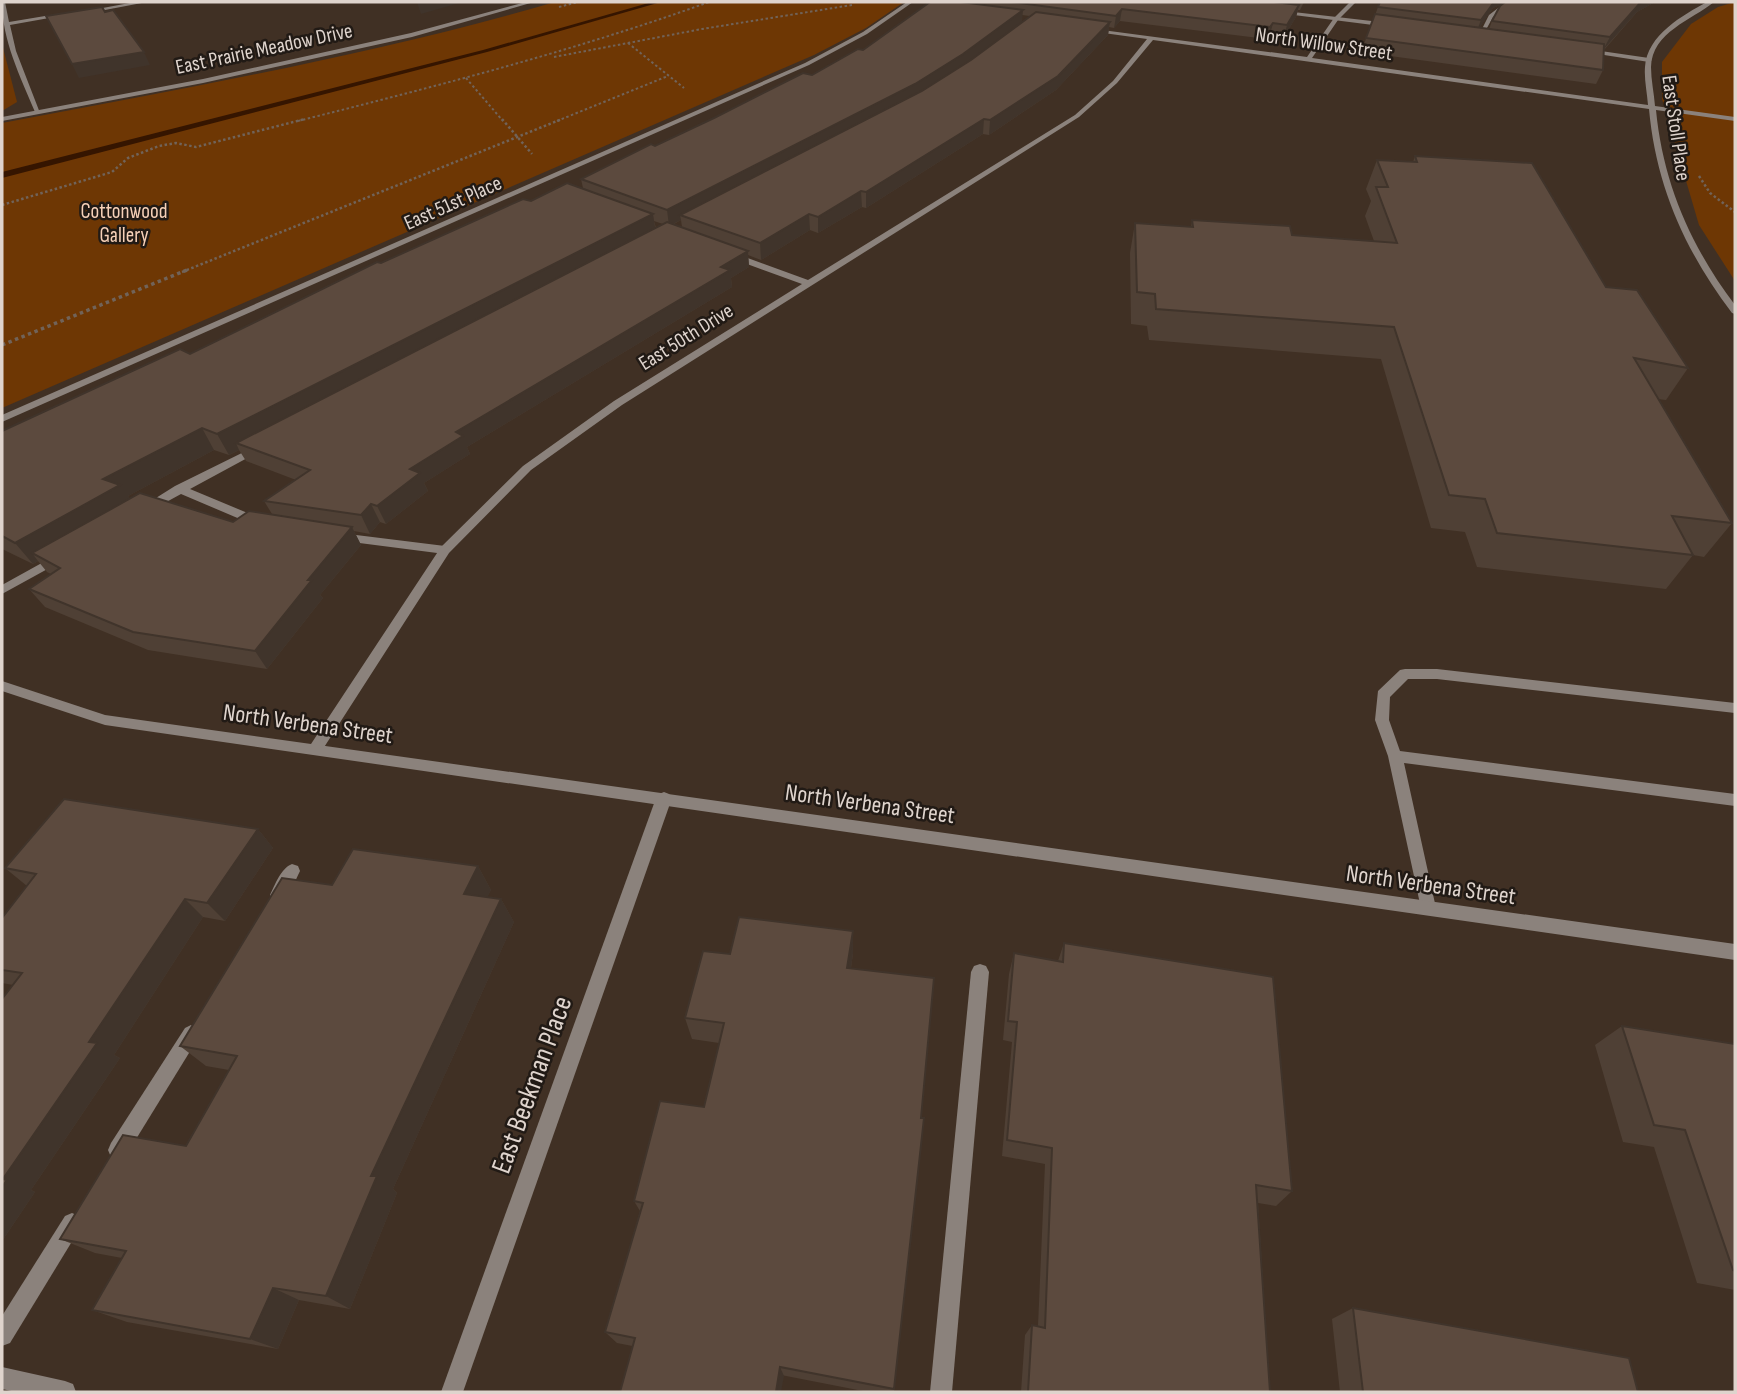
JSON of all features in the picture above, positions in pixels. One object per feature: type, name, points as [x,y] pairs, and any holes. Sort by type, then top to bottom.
[{"type":"street","points":[[2,2],[13,51],[38,112]]},
{"type":"street","points":[[6,24],[144,2]]},
{"type":"street","name":"East Prairie Meadow Drive","points":[[2,119],[209,79],[412,35],[531,2]]},
{"type":"street","points":[[1308,60],[1336,19],[1353,2]]},
{"type":"street","points":[[1479,36],[1491,16],[1509,2]]},
{"type":"street","name":"East Stoll Place","points":[[1711,2],[1689,14],[1661,37],[1649,60],[1651,108],[1666,189],[1689,246],[1735,312]]},
{"type":"street","points":[[909,3],[922,5]]},
{"type":"street","name":"East 51st Place","points":[[2,419],[807,64],[865,33],[909,3]]},
{"type":"street","points":[[1271,10],[1401,27]]},
{"type":"street","name":"North Willow Street","points":[[1085,29],[1735,119]]},
{"type":"street","points":[[1466,35],[1493,38]]},
{"type":"street","name":"East 50th Drive","points":[[316,748],[445,550],[527,468],[618,402],[1077,117],[1115,82],[1151,38]]},
{"type":"street","points":[[1584,51],[1649,60]]},
{"type":"street","points":[[540,184],[553,189]]},
{"type":"street","points":[[720,251],[807,283]]},
{"type":"street","points":[[131,516],[265,444]]},
{"type":"street","points":[[179,489],[270,524]]},
{"type":"street","points":[[329,535],[445,550]]},
{"type":"street","points":[[2,590],[72,550]]},
{"type":"street","points":[[1428,908],[1395,756],[1382,720],[1383,695],[1405,674],[1437,674],[1735,708]]},
{"type":"street","name":"North Verbena Street","points":[[2,686],[105,720],[664,797],[1735,952]]},
{"type":"street","points":[[1395,756],[1735,800]]},
{"type":"street","name":"East Beekman Place","points":[[452,1392],[664,797]]},
{"type":"street","points":[[271,906],[292,871]]},
{"type":"street","points":[[941,1392],[980,972]]},
{"type":"street","points":[[111,1161],[198,1022]]},
{"type":"street","points":[[2,1335],[82,1208]]},
{"type":"street","points":[[2,1378],[65,1392]]},
{"type":"path","points":[[2,199],[2,205],[112,172],[128,158],[159,146],[176,143],[196,147],[529,62],[654,23],[709,2]]},
{"type":"path","points":[[529,62],[855,4]]},
{"type":"path","points":[[627,43],[688,90]]},
{"type":"path","points":[[2,345],[668,76]]},
{"type":"path","points":[[466,78],[516,138],[534,155]]},
{"type":"green space","name":"Cottonwood Gallery","points":[[555,2],[904,2],[866,28],[814,55],[2,408],[2,123],[349,54]]},
{"type":"green space","points":[[1735,2],[1735,281],[1699,225],[1662,99],[1662,62],[1691,24],[1718,7]]},
{"type":"green space","points":[[2,44],[17,102],[2,111]]},
{"type":"building","points":[[930,2],[961,2],[1023,10],[963,54],[915,84],[667,210],[581,179],[651,144],[655,146],[714,118],[803,73],[812,75],[858,49],[863,50]]},
{"type":"building","points":[[1012,2],[1274,2],[1299,5],[1287,25],[1273,23],[1270,27],[1122,9],[1116,16]]},
{"type":"building","points":[[1380,2],[1494,2],[1481,20],[1378,7]]},
{"type":"building","points":[[1505,2],[1641,2],[1610,37],[1492,21]]},
{"type":"building","points":[[102,7],[105,12],[113,10],[144,52],[72,64],[46,16]]},
{"type":"building","points":[[1036,12],[1110,22],[1058,76],[990,120],[984,119],[866,192],[861,191],[818,217],[809,214],[760,243],[680,215],[922,91],[971,60]]},
{"type":"building","points":[[1375,14],[1604,44],[1603,70],[1366,38]]},
{"type":"building","points":[[1415,156],[1532,163],[1606,287],[1637,290],[1688,368],[1634,358],[1732,523],[1672,516],[1693,555],[1497,533],[1485,499],[1449,495],[1394,327],[1156,309],[1155,294],[1137,292],[1135,223],[1193,227],[1192,220],[1290,226],[1292,235],[1397,243],[1376,187],[1388,187],[1377,160],[1417,162]]},
{"type":"building","points":[[567,183],[653,214],[217,434],[202,428],[103,479],[120,485],[15,543],[2,536],[2,431],[180,349],[190,354],[377,262],[381,263],[523,199],[531,201]]},
{"type":"building","points":[[667,222],[748,251],[721,267],[730,270],[456,432],[463,436],[410,469],[420,473],[377,506],[371,504],[361,515],[264,501],[310,470],[236,443]]},
{"type":"building","points":[[140,493],[233,522],[249,511],[352,527],[255,651],[133,632],[29,589],[60,568],[32,553]]},
{"type":"building","points":[[64,799],[258,829],[207,903],[185,899],[89,1042],[97,1043],[3,1179],[7,1180],[2,1187],[2,999],[22,973],[2,970],[2,918],[36,874],[5,868]]},
{"type":"building","points":[[353,849],[478,866],[464,894],[501,899],[371,1176],[377,1176],[326,1296],[273,1288],[250,1339],[92,1310],[126,1251],[60,1239],[123,1135],[186,1146],[237,1056],[180,1046],[282,878],[332,885]]},
{"type":"building","points":[[739,917],[853,931],[847,968],[934,978],[921,1118],[924,1118],[894,1389],[780,1367],[776,1392],[620,1392],[635,1338],[605,1332],[643,1203],[634,1201],[660,1101],[704,1107],[724,1023],[685,1018],[703,951],[730,954]]},
{"type":"building","points":[[1064,943],[1273,977],[1292,1191],[1256,1185],[1270,1392],[1028,1392],[1032,1325],[1045,1328],[1052,1148],[1007,1140],[1017,1022],[1008,1021],[1014,953],[1063,962]]},
{"type":"building","points":[[1622,1026],[1735,1044],[1735,1271],[1685,1130],[1654,1125]]},
{"type":"building","points":[[1353,1308],[1629,1358],[1638,1392],[1363,1392]]},
{"type":"waterway","points":[[2,175],[485,51],[658,2]]}]
